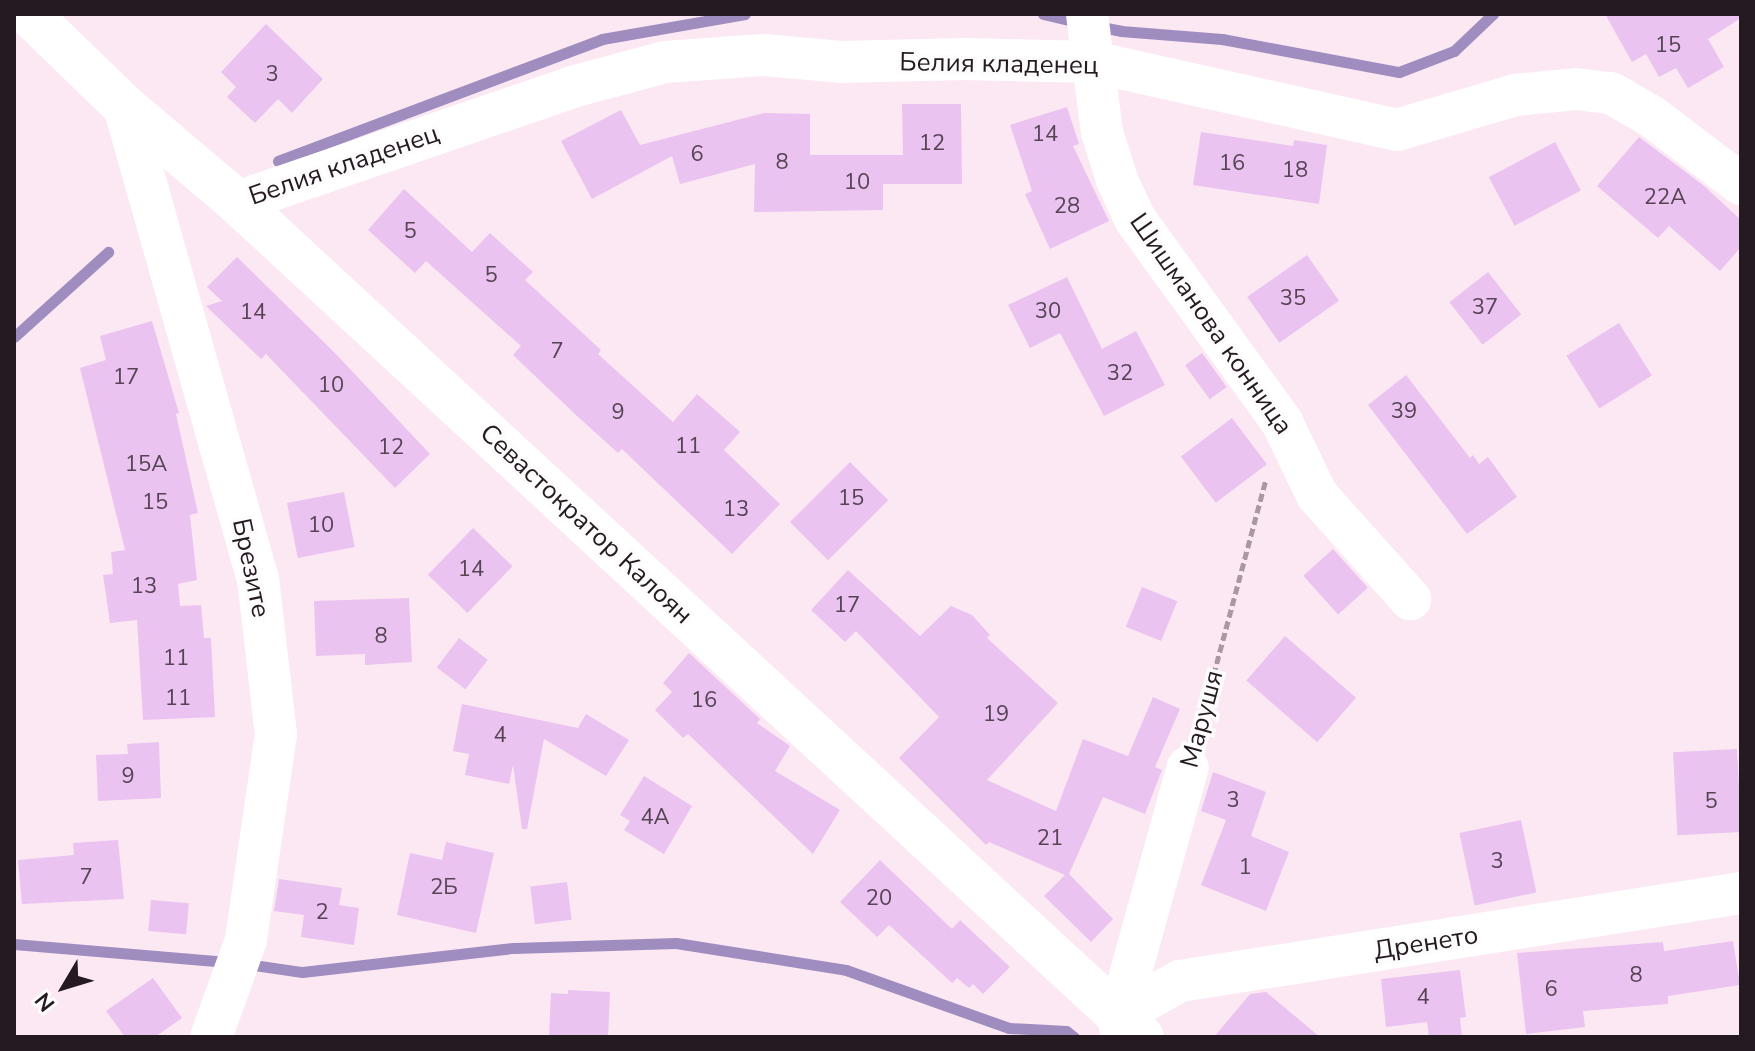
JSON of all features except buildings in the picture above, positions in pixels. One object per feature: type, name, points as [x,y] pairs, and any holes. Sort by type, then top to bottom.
[{"type":"main road","name":"Севастократор Калоян","points":[[29,14],[124,106],[237,202],[1127,1030]]},
{"type":"street","name":"Шишманова конница","points":[[1087,14],[1102,132],[1117,180],[1135,219],[1282,422],[1317,495],[1410,599]]},
{"type":"street","name":"Белия кладенец","points":[[237,202],[572,87],[665,62],[763,55],[841,62],[965,59],[1093,62],[1397,130],[1515,95],[1576,89],[1611,93],[1651,116],[1741,184]]},
{"type":"street","name":"Брезите","points":[[124,106],[258,579],[276,734],[246,940],[234,982],[211,1037]]},
{"type":"street","name":"Марушя","points":[[1127,1030],[1188,767]]},
{"type":"street","name":"Дренето","points":[[1127,1030],[1180,981],[1741,893]]},
{"type":"path","name":"Марушя","points":[[1188,767],[1282,422]]},
{"type":"waterway","points":[[278,161],[602,39],[745,14]]},
{"type":"waterway","points":[[1043,14],[1079,22]]},
{"type":"waterway","points":[[1096,26],[1121,31],[1222,39],[1399,72],[1454,51],[1493,14]]},
{"type":"waterway","points":[[14,337],[108,252]]},
{"type":"waterway","points":[[247,964],[302,972],[514,948],[676,943],[846,970],[1009,1028],[1066,1031],[1074,1037]]},
{"type":"waterway","points":[[14,944],[230,962]]}]
